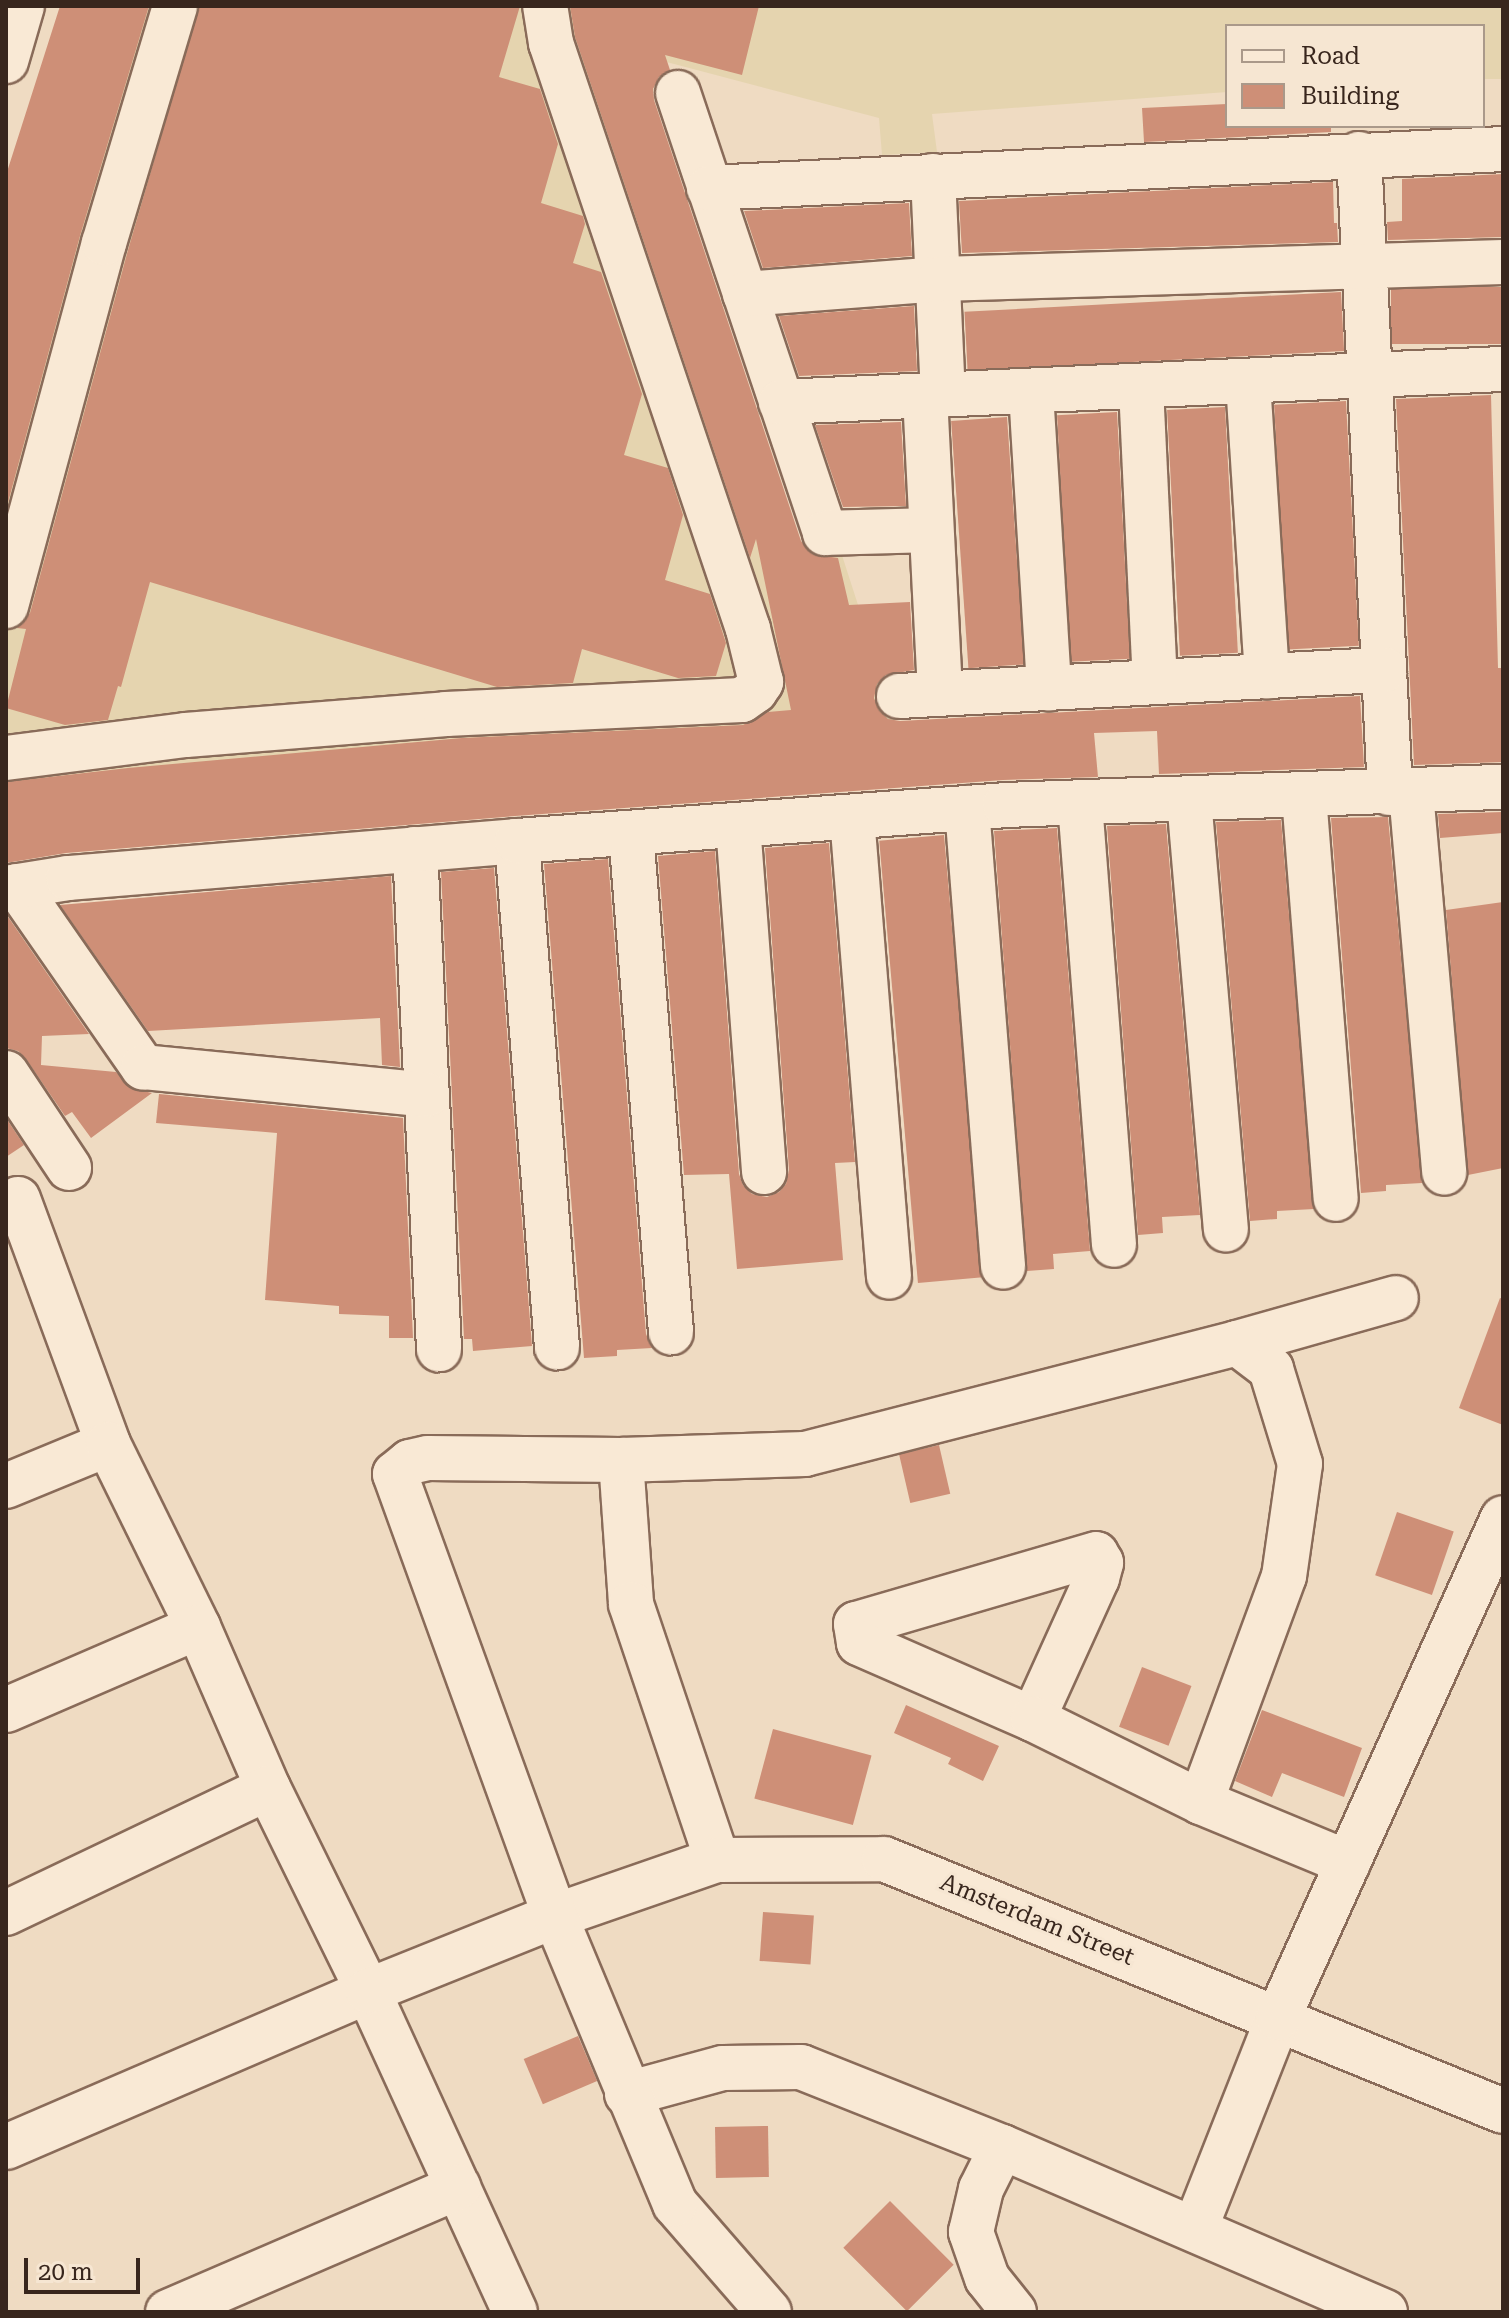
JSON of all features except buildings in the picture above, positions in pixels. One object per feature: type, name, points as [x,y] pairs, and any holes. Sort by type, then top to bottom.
[{"type":"street","points":[[6,61],[22,6]]},
{"type":"street","points":[[6,606],[104,243],[175,6]]},
{"type":"street","points":[[6,758],[186,735],[446,714],[742,700],[755,691],[761,682],[748,629],[551,43],[545,6]]},
{"type":"street","points":[[678,93],[825,533],[930,530]]},
{"type":"street","points":[[709,188],[1503,149]]},
{"type":"street","points":[[1359,154],[1384,670],[1444,1173]]},
{"type":"street","points":[[933,176],[940,279],[920,694],[1384,670]]},
{"type":"street","points":[[745,294],[940,279],[1503,262]]},
{"type":"street","points":[[781,402],[1503,369]]},
{"type":"street","points":[[1248,382],[1267,676]]},
{"type":"street","points":[[1141,387],[1155,682]]},
{"type":"street","points":[[1031,392],[1049,688]]},
{"type":"street","points":[[427,1095],[143,1067],[11,887],[68,878],[415,849],[967,808],[1503,787]]},
{"type":"street","points":[[1304,796],[1336,1199]]},
{"type":"street","points":[[1189,799],[1226,1229]]},
{"type":"street","points":[[1080,803],[1114,1245]]},
{"type":"street","points":[[967,808],[1003,1267]]},
{"type":"street","points":[[852,817],[889,1277]]},
{"type":"street","points":[[738,825],[764,1172]]},
{"type":"street","points":[[631,833],[671,1332]]},
{"type":"street","points":[[517,841],[557,1347]]},
{"type":"street","points":[[415,849],[439,1349]]},
{"type":"street","points":[[6,1073],[69,1168]]},
{"type":"street","points":[[18,1199],[108,1444],[198,1627],[268,1788],[368,1991],[515,2312]]},
{"type":"street","points":[[769,2312],[675,2204],[555,1916],[395,1474],[410,1462],[428,1458],[621,1460],[805,1454],[1237,1343],[1396,1298]]},
{"type":"street","points":[[1201,1802],[1284,1576],[1300,1464],[1271,1369],[1237,1343]]},
{"type":"street","points":[[6,1486],[108,1444]]},
{"type":"street","points":[[621,1460],[631,1604],[717,1860]]},
{"type":"street","points":[[1195,2229],[1278,2018],[1503,1518]]},
{"type":"street","points":[[1033,1719],[1097,1578],[1101,1563],[1096,1554],[856,1624],[859,1643],[1033,1719],[1201,1802],[1348,1863]]},
{"type":"street","points":[[6,1710],[198,1627]]},
{"type":"street","points":[[6,1913],[268,1788]]},
{"type":"street","name":"Amsterdam Street","points":[[6,2147],[368,1991],[555,1916],[717,1860],[884,1859],[1503,2111]]},
{"type":"street","points":[[627,2094],[723,2068],[801,2067],[1002,2147],[1385,2312]]},
{"type":"street","points":[[1002,2147],[981,2189],[971,2232],[987,2278],[1014,2312]]},
{"type":"street","points":[[168,2312],[458,2187]]},
{"type":"shaded area","points":[[94,6],[1503,6],[1503,79],[1485,79],[1485,24],[1225,24],[1225,92],[932,114],[937,152],[882,155],[879,118],[659,60],[609,58],[776,547],[839,546],[901,738],[6,820],[6,314]]}]
